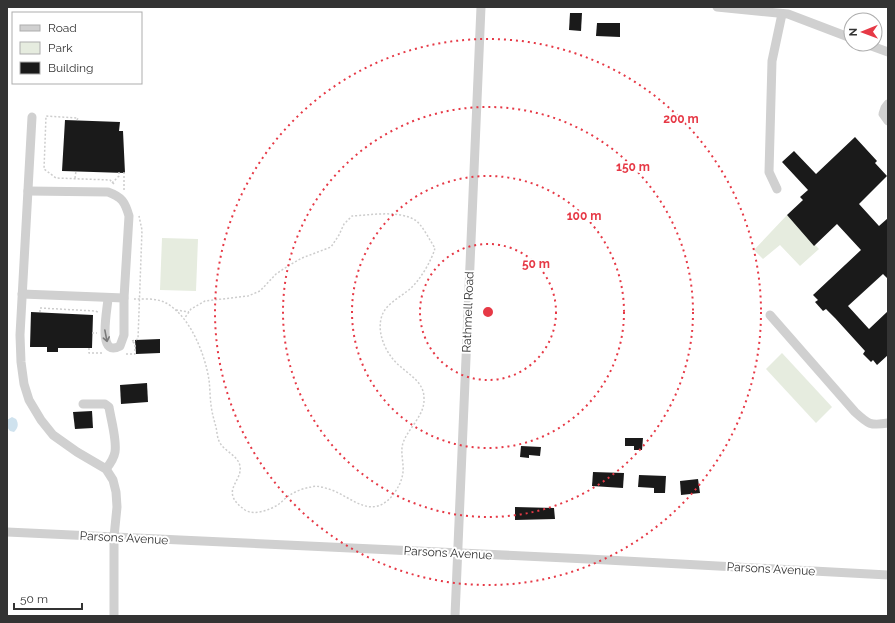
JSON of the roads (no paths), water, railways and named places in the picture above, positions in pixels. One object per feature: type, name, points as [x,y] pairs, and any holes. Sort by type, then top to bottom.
[{"type":"street","name":"Rathmell Road","points":[[455,616],[481,7]]},
{"type":"street","points":[[717,7],[782,11],[843,35]]},
{"type":"street","points":[[777,189],[769,172],[769,164],[772,61],[782,11]]},
{"type":"street","points":[[888,104],[885,108],[884,114],[888,121]]},
{"type":"street","points":[[32,117],[20,335],[21,362],[24,384],[30,400],[53,435],[77,452],[106,469],[113,480],[116,492],[117,507],[114,537],[114,616]]},
{"type":"street","points":[[28,191],[108,192],[119,196],[126,206],[129,216],[124,300],[124,335],[120,346],[116,348],[110,347],[106,341],[104,332],[108,310],[108,298]]},
{"type":"street","points":[[22,294],[124,300]]},
{"type":"street","points":[[770,315],[855,412],[865,421],[875,425],[888,423]]},
{"type":"street","points":[[83,404],[105,404],[109,408],[115,451],[113,458],[106,469]]},
{"type":"street","name":"Parsons Avenue","points":[[7,532],[888,575]]},
{"type":"water","points":[[12,417],[16,419],[18,424],[14,432],[10,431],[7,427],[7,420]]}]
